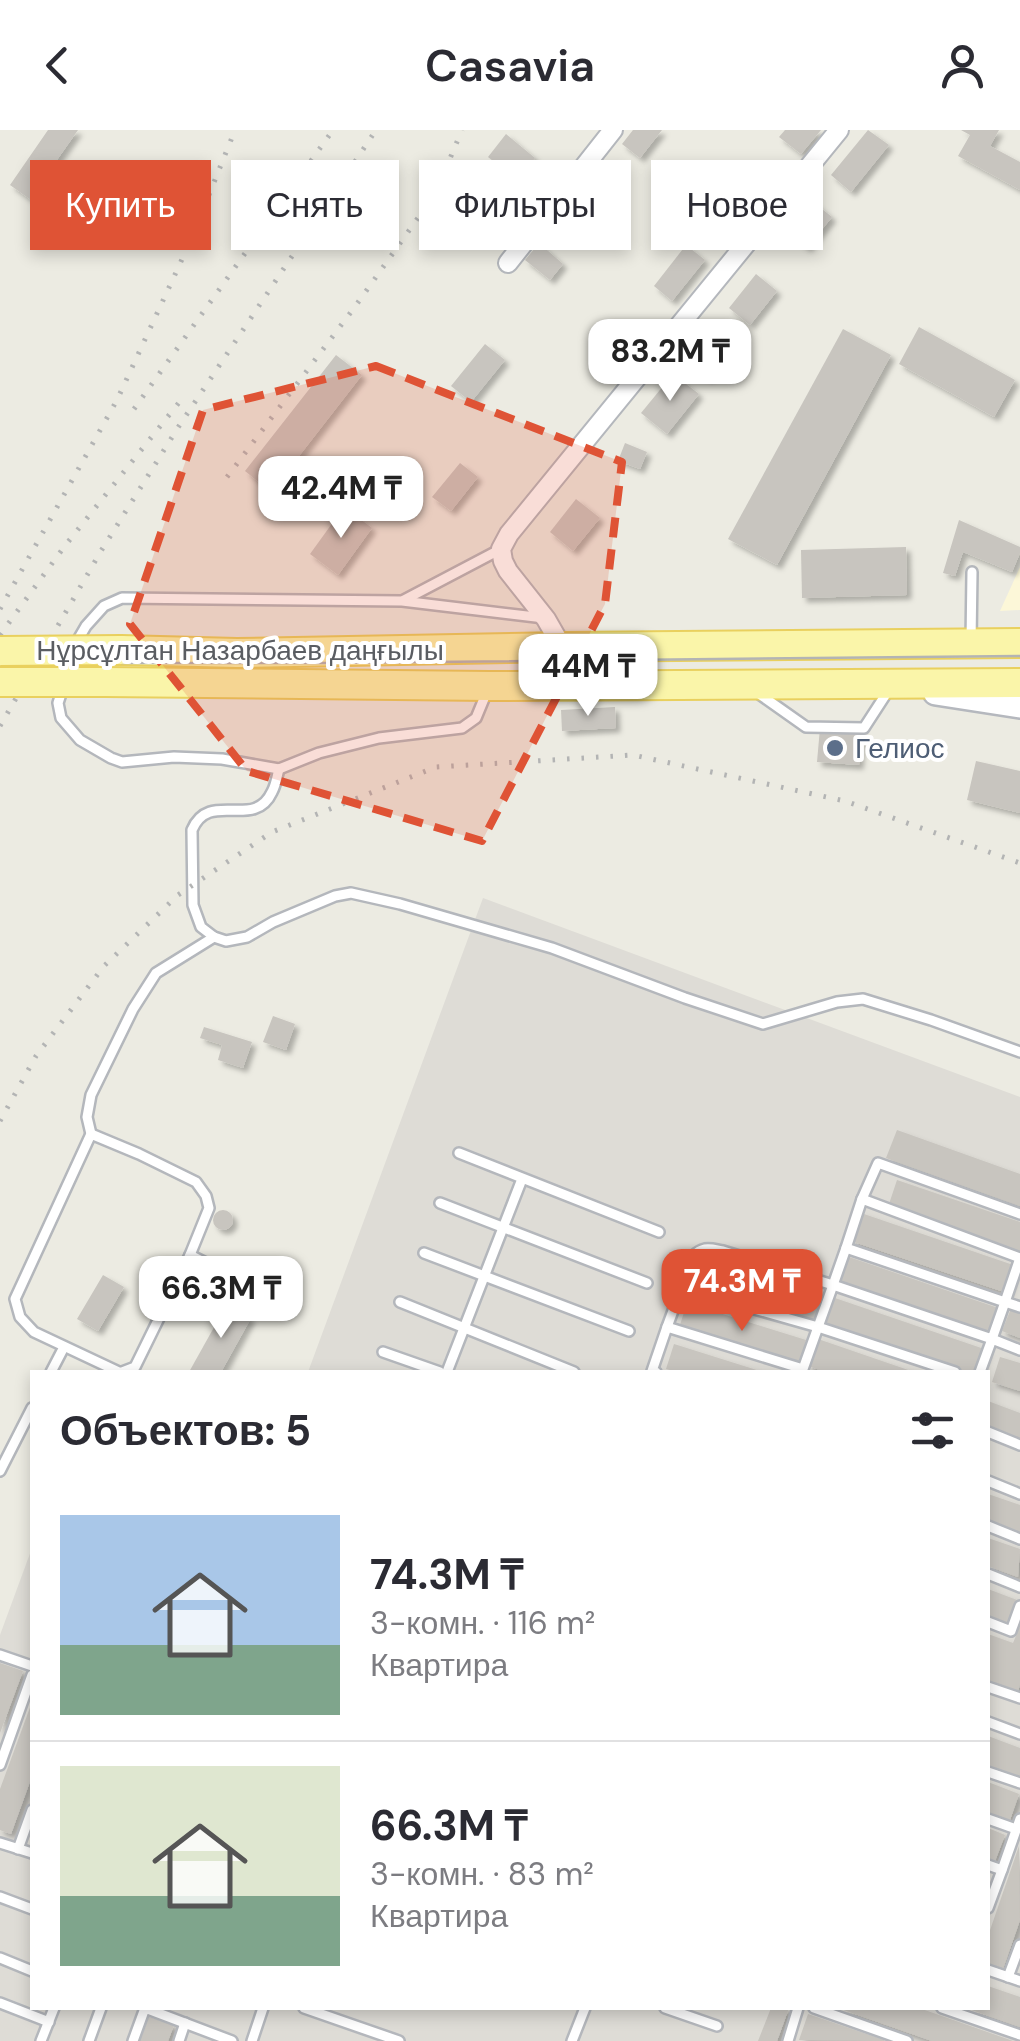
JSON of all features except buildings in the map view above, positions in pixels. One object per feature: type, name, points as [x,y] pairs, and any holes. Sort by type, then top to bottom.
[{"type":"main road","name":"Нұрсұлтан Назарбаев даңғылы","points":[[0,651],[236,653],[1020,644]]},
{"type":"main road","name":"Нұрсұлтан Назарбаев даңғылы","points":[[0,682],[488,686],[1020,683]]},
{"type":"main road","points":[[892,684],[1020,705]]},
{"type":"street","points":[[508,263],[613,130]]},
{"type":"street","points":[[562,647],[546,618],[503,561],[501,549],[509,534],[839,130]]},
{"type":"lane","points":[[402,601],[501,549]]},
{"type":"lane","points":[[971,644],[972,572]]},
{"type":"lane","points":[[488,686],[476,718],[462,728],[379,738],[278,768],[222,758],[122,762],[80,740],[61,718],[58,703],[86,626],[104,606],[130,597],[402,601],[546,618]]},
{"type":"lane","points":[[744,684],[806,727],[844,728],[864,728],[892,684]]},
{"type":"lane","points":[[278,768],[274,790],[266,802],[252,810],[208,811],[197,818],[192,830],[192,905],[201,927],[214,937],[226,941],[246,936],[335,896],[351,893],[552,948],[763,1024],[862,999],[1020,1052]]},
{"type":"lane","points":[[257,794],[266,802]]},
{"type":"lane","points":[[116,1370],[34,1332],[20,1318],[15,1298],[90,1134],[90,1095],[133,1009],[156,974],[214,937]]},
{"type":"lane","points":[[90,1134],[196,1182],[209,1208],[135,1366],[125,1370]]},
{"type":"lane","points":[[459,1153],[658,1232]]},
{"type":"lane","points":[[667,1327],[802,1370],[878,1163],[1020,1214]]},
{"type":"lane","points":[[445,1370],[522,1179]]},
{"type":"lane","points":[[862,1199],[1020,1258],[981,1370]]},
{"type":"lane","points":[[440,1204],[647,1283]]},
{"type":"lane","points":[[846,1248],[1020,1307]]},
{"type":"lane","points":[[655,1370],[693,1256],[705,1249],[724,1251],[1020,1350]]},
{"type":"lane","points":[[424,1253],[629,1331]]},
{"type":"lane","points":[[190,1255],[252,1287]]},
{"type":"lane","points":[[686,1276],[694,1292],[949,1370]]},
{"type":"lane","points":[[400,1302],[569,1370]]},
{"type":"lane","points":[[52,1370],[64,1347]]},
{"type":"lane","points":[[382,1352],[438,1370]]},
{"type":"lane","points":[[0,1471],[30,1412]]},
{"type":"lane","points":[[990,1433],[1020,1444]]},
{"type":"lane","points":[[990,1482],[1020,1494]]},
{"type":"lane","points":[[990,1527],[1020,1539]]},
{"type":"lane","points":[[990,1575],[1020,1587]]},
{"type":"lane","points":[[990,1623],[1011,1632],[1020,1606]]},
{"type":"lane","points":[[0,1655],[30,1665]]},
{"type":"lane","points":[[0,1765],[30,1681]]},
{"type":"lane","points":[[990,1688],[1020,1697]]},
{"type":"lane","points":[[990,1723],[1020,1734]]},
{"type":"lane","points":[[990,1773],[1020,1783]]},
{"type":"lane","points":[[18,1849],[30,1816]]},
{"type":"lane","points":[[990,1819],[1018,1824],[990,1903]]},
{"type":"lane","points":[[0,1843],[30,1852]]},
{"type":"lane","points":[[990,1866],[1002,1870]]},
{"type":"lane","points":[[0,1896],[30,1908]]},
{"type":"lane","points":[[1008,1977],[1020,1946]]},
{"type":"lane","points":[[0,1958],[30,1970]]},
{"type":"lane","points":[[990,1971],[1020,1981]]},
{"type":"lane","points":[[0,2002],[49,2022]]},
{"type":"lane","points":[[41,2041],[53,2010]]},
{"type":"lane","points":[[89,2041],[100,2010]]},
{"type":"lane","points":[[133,2041],[144,2010]]},
{"type":"lane","points":[[150,2010],[228,2040]]},
{"type":"lane","points":[[252,2041],[263,2010]]},
{"type":"lane","points":[[310,2010],[400,2041]]},
{"type":"lane","points":[[572,2041],[584,2010]]},
{"type":"lane","points":[[671,2010],[717,2026]]},
{"type":"lane","points":[[788,2041],[797,2010]]},
{"type":"lane","points":[[820,2010],[907,2041]]},
{"type":"lane","points":[[948,2010],[1020,2034]]},
{"type":"lane","points":[[179,2041],[185,2023]]},
{"type":"highlighted area","points":[[376,366],[622,462],[605,604],[482,841],[247,771],[130,624],[203,410]]},
{"type":"shaded area","points":[[1020,567],[1020,610],[1000,611]]},
{"type":"shaded area","points":[[483,898],[1020,1097],[1020,2041],[0,2041],[0,1635],[30,1553],[30,2010],[990,2010],[990,1370],[309,1370]]},
{"type":"tram line","points":[[0,663],[1020,656]]},
{"type":"railway","points":[[0,609],[117,400],[190,242],[235,130]]},
{"type":"railway","points":[[134,409],[333,130]]},
{"type":"railway","points":[[0,726],[179,426],[376,130]]},
{"type":"railway","points":[[227,477],[435,194],[462,130]]},
{"type":"railway","points":[[0,635],[64,547],[185,395]]},
{"type":"railway","points":[[0,1121],[36,1056],[104,966],[178,895],[272,832],[436,767],[633,755],[845,801],[1020,863]]},
{"type":"place","name":"Гелиос","points":[[835,748]]}]
